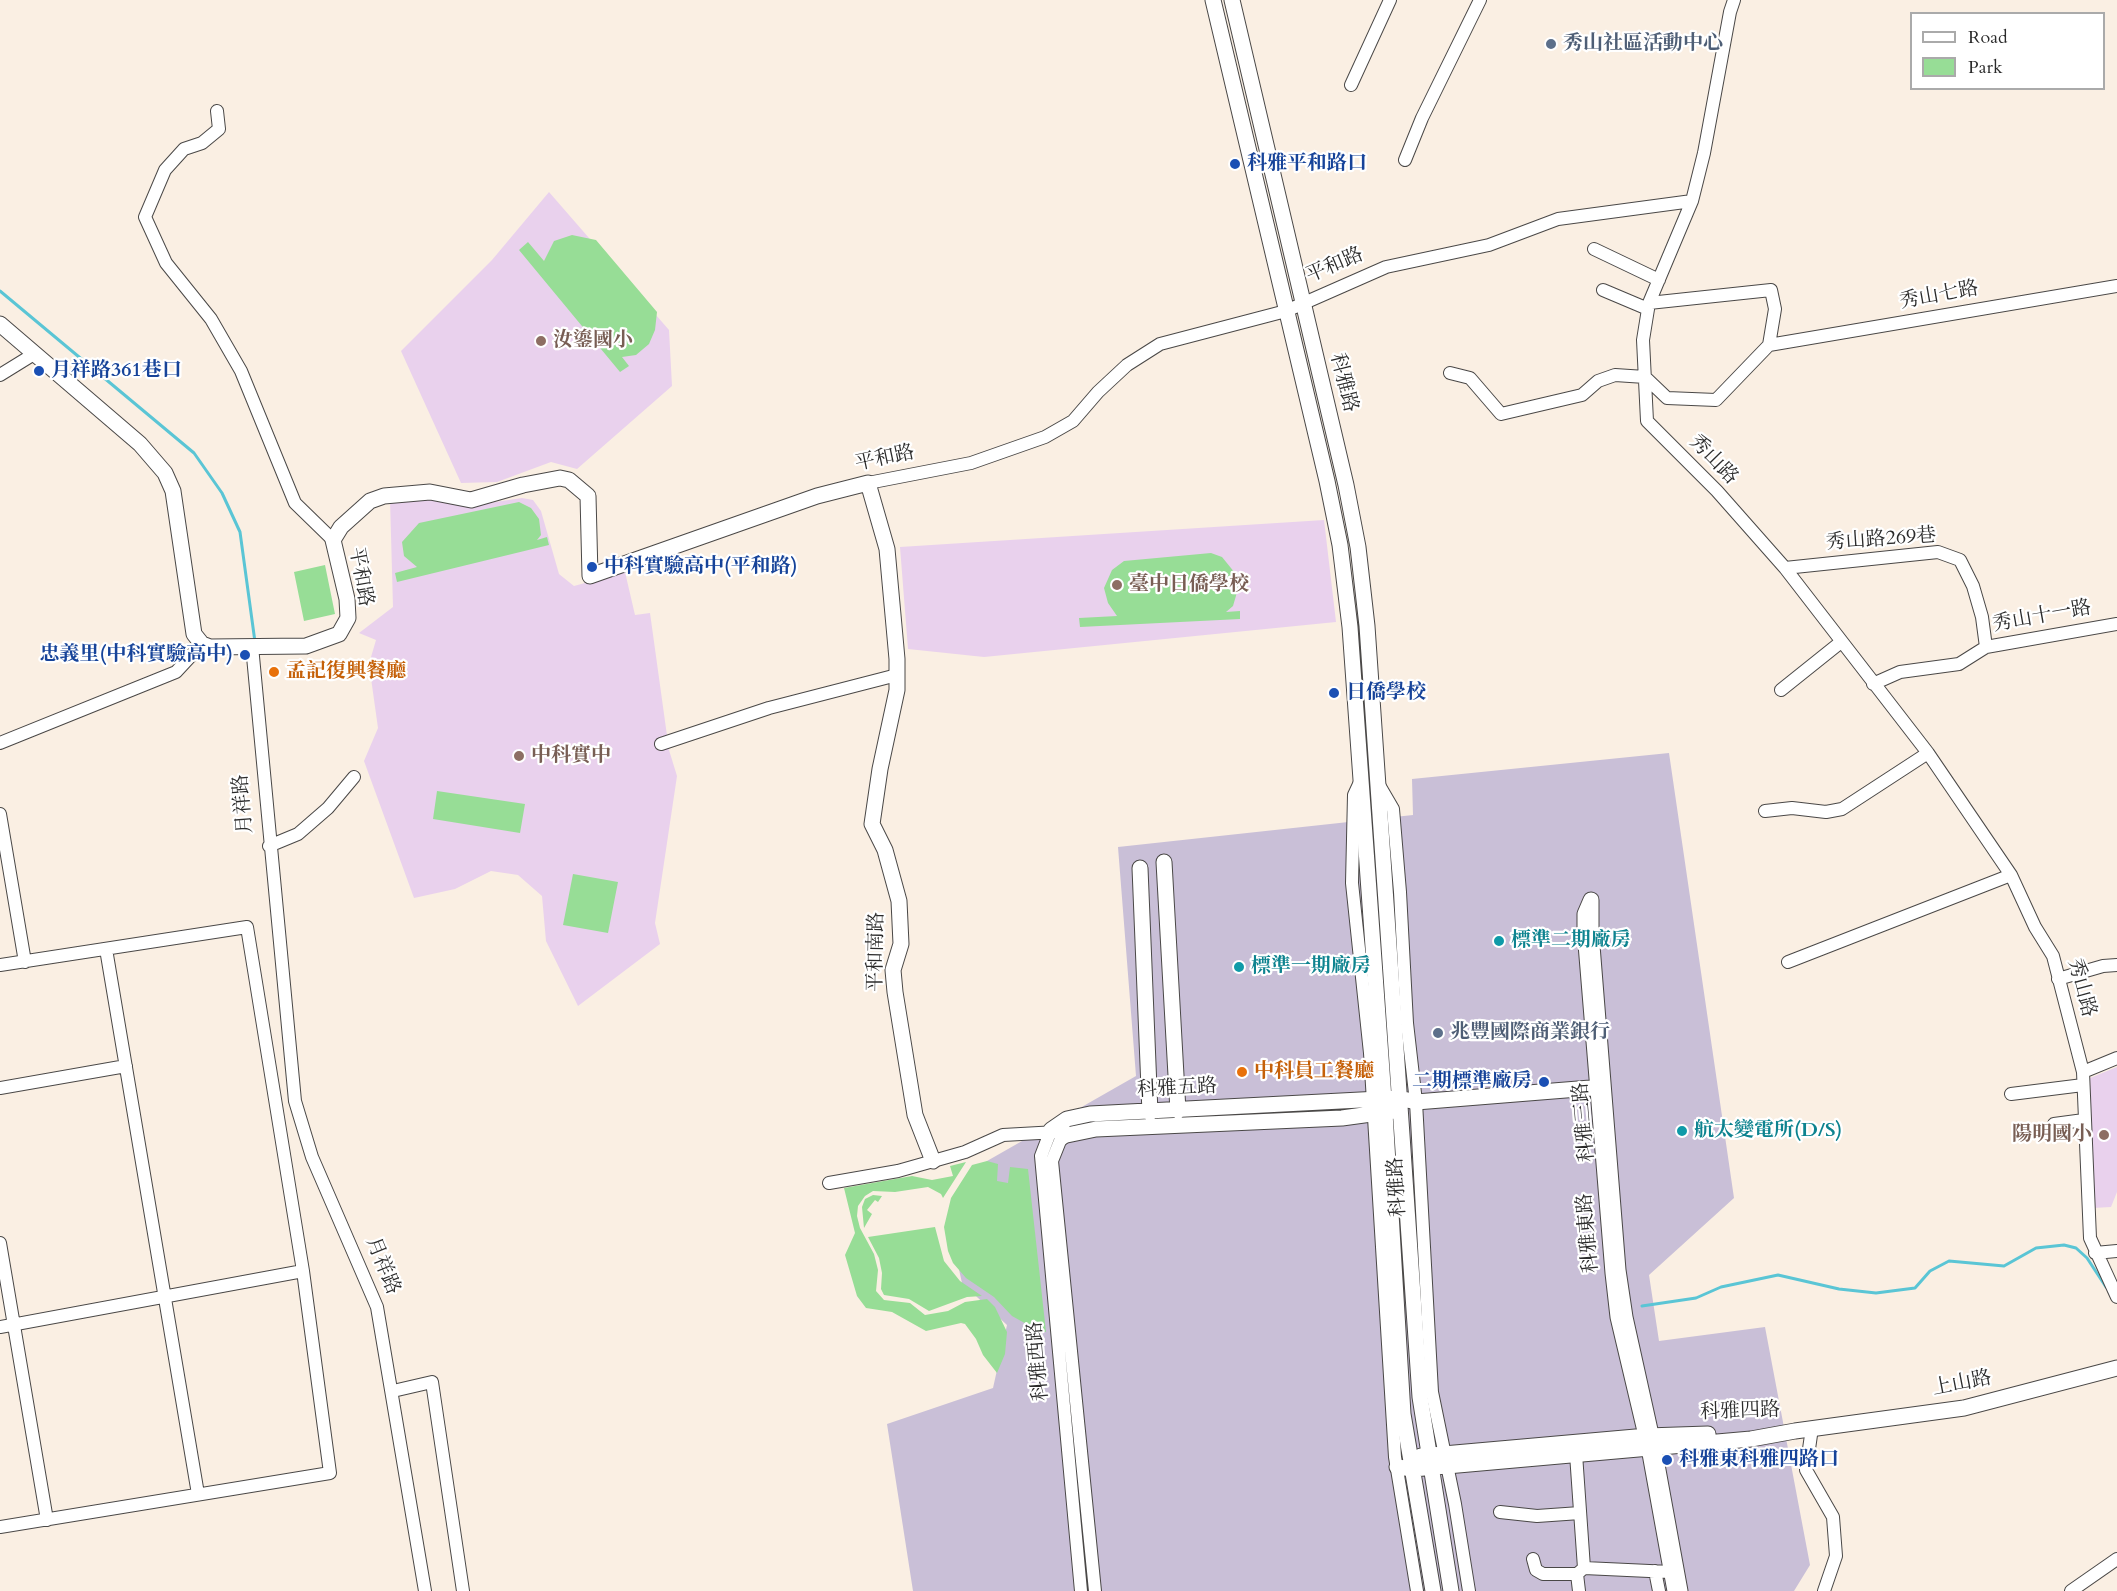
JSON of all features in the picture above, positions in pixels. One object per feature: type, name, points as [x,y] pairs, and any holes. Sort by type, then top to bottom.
[{"type":"street","name":"科雅路","points":[[1213,0],[1328,481],[1340,546],[1350,627],[1417,1591]]},
{"type":"street","name":"科雅路","points":[[1232,0],[1346,485],[1358,547],[1367,627],[1377,782],[1385,1105],[1420,1397],[1437,1460],[1455,1504],[1469,1591]]},
{"type":"street","points":[[1351,85],[1390,0]]},
{"type":"street","points":[[1405,160],[1422,118],[1480,0]]},
{"type":"street","name":"秀山路","points":[[1736,0],[1692,201],[1648,306],[1643,340],[1647,421],[1717,492],[1785,568],[1928,753],[2010,875],[2035,927],[2053,956],[2083,1079],[2087,1215],[2095,1253],[2117,1297]]},
{"type":"street","points":[[217,111],[219,129],[202,143],[184,149],[165,170],[145,217],[166,263],[211,319],[242,371],[295,503],[333,540]]},
{"type":"street","name":"平和路","points":[[255,646],[306,646],[339,634],[348,618],[347,599],[333,540],[340,527],[370,501],[384,496],[430,492],[471,500],[522,484],[560,478],[576,483],[588,496],[590,576],[817,496],[868,483],[971,464],[1045,437],[1073,421],[1127,364],[1160,344],[1286,311],[1386,267],[1489,245],[1558,219],[1692,201]]},
{"type":"street","points":[[1594,249],[1659,280]]},
{"type":"street","name":"秀山七路","points":[[1769,345],[2117,286]]},
{"type":"street","points":[[1450,373],[1470,378],[1501,414],[1582,394],[1598,381],[1615,375],[1645,377],[1666,398],[1716,400],[1769,345],[1775,309],[1771,290],[1648,306],[1603,290]]},
{"type":"street","points":[[0,324],[140,444],[165,473],[173,491],[194,634],[202,644],[210,647],[255,646]]},
{"type":"street","points":[[0,375],[34,354]]},
{"type":"street","name":"平和南路","points":[[868,483],[887,549],[897,675],[897,690],[880,769],[872,824],[885,850],[899,901],[901,944],[893,970],[895,992],[915,1115],[933,1161]]},
{"type":"street","name":"秀山路269巷","points":[[1785,568],[1938,552],[1960,560],[1973,586],[1982,617],[1986,646]]},
{"type":"street","name":"秀山十一路","points":[[1873,684],[1900,672],[1959,664],[1986,646],[2117,624]]},
{"type":"street","points":[[1781,690],[1841,642]]},
{"type":"street","points":[[0,743],[176,672],[202,644]]},
{"type":"street","name":"月祥路","points":[[255,646],[295,1101],[312,1157],[377,1307],[393,1391],[424,1591]]},
{"type":"street","points":[[661,744],[769,708],[897,675]]},
{"type":"street","points":[[1765,812],[1792,808],[1826,812],[1842,809],[1928,753]]},
{"type":"street","points":[[272,845],[298,834],[328,808],[354,777]]},
{"type":"street","name":"科雅路","points":[[1377,782],[1393,809],[1407,1023],[1416,1102],[1437,1460],[1451,1591]]},
{"type":"street","points":[[0,814],[25,962]]},
{"type":"street","points":[[1164,862],[1178,1111]]},
{"type":"street","points":[[1140,867],[1150,1113]]},
{"type":"street","points":[[1788,962],[2010,875]]},
{"type":"street","name":"科雅三路","points":[[1601,1087],[1591,900],[1585,914],[1585,932],[1601,1087],[1625,1317],[1650,1442]]},
{"type":"street","points":[[0,965],[247,927],[303,1271],[330,1473],[0,1527]]},
{"type":"street","points":[[106,949],[198,1494]]},
{"type":"street","points":[[2058,979],[2103,966],[2117,966]]},
{"type":"street","points":[[2011,1094],[2083,1079],[2117,1059]]},
{"type":"street","points":[[0,1088],[126,1066]]},
{"type":"street","name":"科雅五路","points":[[1052,1130],[1067,1119],[1090,1114],[1385,1105],[1601,1087]]},
{"type":"street","name":"科雅五路","points":[[1067,1135],[1096,1129],[1342,1118],[1385,1105]]},
{"type":"street","points":[[2054,1124],[2084,1120]]},
{"type":"street","points":[[829,1183],[898,1171],[965,1152],[1003,1135],[1052,1130],[1067,1135]]},
{"type":"street","name":"科雅西路","points":[[1052,1130],[1041,1156],[1081,1591]]},
{"type":"street","name":"科雅西路","points":[[1067,1135],[1060,1141],[1052,1161],[1095,1591]]},
{"type":"street","points":[[0,1243],[46,1520]]},
{"type":"street","points":[[2095,1253],[2117,1251]]},
{"type":"street","points":[[0,1327],[303,1271]]},
{"type":"street","name":"上山路","points":[[1795,1431],[1964,1408],[2117,1368]]},
{"type":"street","points":[[393,1391],[432,1382],[463,1591]]},
{"type":"street","points":[[1812,1428],[1806,1470],[1833,1517],[1836,1556],[1824,1591]]},
{"type":"street","name":"科雅四路","points":[[1407,1464],[1795,1431]]},
{"type":"street","points":[[1650,1442],[1675,1591]]},
{"type":"street","points":[[1650,1442],[1680,1591]]},
{"type":"street","name":"科雅四路","points":[[1437,1460],[1576,1455],[1650,1442]]},
{"type":"street","points":[[1576,1455],[1580,1513],[1579,1591]]},
{"type":"street","name":"科雅路","points":[[1407,1464],[1432,1591]]},
{"type":"street","points":[[1500,1512],[1537,1516],[1580,1513]]},
{"type":"street","points":[[1533,1559],[1536,1570],[1543,1574],[1581,1571],[1671,1572]]},
{"type":"street","points":[[2071,1591],[2117,1559]]},
{"type":"street","points":[[1655,1571],[1659,1591]]},
{"type":"shaded area","name":"汝鎏國小","points":[[549,192],[669,330],[672,386],[577,469],[551,462],[497,482],[461,483],[401,351],[492,260]]},
{"type":"shaded area","name":"中科實中","points":[[412,496],[475,505],[522,498],[533,500],[541,511],[559,574],[574,586],[625,572],[635,615],[650,613],[669,750],[677,776],[655,923],[660,944],[578,1006],[546,941],[542,896],[518,875],[491,871],[455,889],[414,898],[364,761],[378,728],[369,664],[376,640],[359,633],[393,607],[390,499]]},
{"type":"shaded area","name":"臺中日僑學校","points":[[1324,520],[1336,622],[984,657],[908,649],[900,547]]},
{"type":"shaded area","points":[[1669,753],[1734,1198],[1649,1275],[1659,1341],[1765,1327],[1810,1565],[1794,1591],[913,1591],[887,1424],[993,1388],[1007,1325],[962,1283],[950,1229],[987,1161],[1136,1076],[1118,847],[1413,815],[1412,779]]},
{"type":"shaded area","name":"陽明國小","points":[[2117,1067],[2117,1192],[2111,1207],[2093,1208],[2090,1078]]},
{"type":"green space","points":[[572,235],[596,240],[657,312],[655,330],[649,344],[636,355],[622,357],[629,366],[620,372],[519,250],[528,242],[544,261],[554,241]]},
{"type":"green space","points":[[519,502],[531,508],[539,519],[541,535],[537,540],[547,537],[549,545],[397,582],[395,573],[417,567],[404,556],[402,542],[419,523]]},
{"type":"green space","points":[[1211,553],[1222,557],[1235,573],[1238,589],[1233,606],[1226,612],[1240,611],[1240,619],[1080,627],[1079,618],[1117,616],[1108,603],[1104,588],[1112,570],[1124,561]]},
{"type":"green space","points":[[325,565],[335,614],[304,621],[294,572]]},
{"type":"green space","points":[[437,791],[525,804],[520,833],[433,819]]},
{"type":"green space","points":[[573,874],[618,882],[608,933],[563,925]]},
{"type":"green space","points":[[987,1161],[998,1164],[997,1181],[1008,1183],[1010,1167],[1028,1169],[1046,1332],[1039,1331],[1012,1316],[994,1297],[966,1278],[953,1263],[948,1251],[944,1227],[951,1198],[972,1165]]},
{"type":"green space","points":[[966,1162],[943,1198],[941,1194],[928,1187],[895,1192],[873,1191],[865,1196],[858,1206],[857,1216],[860,1228],[874,1254],[878,1270],[876,1291],[884,1300],[910,1303],[925,1315],[948,1311],[965,1302],[987,1299],[995,1307],[1007,1332],[1005,1354],[997,1373],[983,1355],[976,1339],[965,1324],[926,1331],[892,1312],[866,1308],[857,1296],[845,1255],[855,1233],[844,1188],[912,1176],[932,1180],[953,1176],[950,1166]]},
{"type":"green space","points":[[873,1195],[882,1196],[878,1202],[875,1200],[867,1210],[872,1214],[864,1228],[862,1207],[865,1199]]},
{"type":"green space","points":[[935,1227],[944,1261],[960,1281],[982,1296],[967,1297],[929,1311],[909,1299],[884,1295],[881,1289],[882,1273],[879,1258],[868,1237]]},
{"type":"waterway","points":[[0,291],[194,453],[222,493],[240,532],[255,642]]},
{"type":"waterway","points":[[1642,1306],[1696,1298],[1721,1287],[1778,1275],[1839,1289],[1876,1293],[1915,1288],[1930,1271],[1949,1261],[2004,1266],[2036,1248],[2064,1245],[2076,1248],[2087,1258],[2106,1287]]},
{"type":"place","name":"秀山社區活動中心","points":[[1551,44]]},
{"type":"place","name":"科雅平和路口","points":[[1235,164]]},
{"type":"place","name":"汝鎏國小","points":[[541,341]]},
{"type":"place","name":"月祥路361巷口","points":[[39,371]]},
{"type":"place","name":"中科實驗高中(平和路)","points":[[592,567]]},
{"type":"place","name":"臺中日僑學校","points":[[1117,585]]},
{"type":"place","name":"忠義里(中科實驗高中)","points":[[245,655]]},
{"type":"place","name":"孟記復興餐廳","points":[[274,672]]},
{"type":"place","name":"日僑學校","points":[[1334,693]]},
{"type":"place","name":"中科實中","points":[[519,756]]},
{"type":"place","name":"標準二期廠房","points":[[1499,941]]},
{"type":"place","name":"標準一期廠房","points":[[1239,967]]},
{"type":"place","name":"兆豐國際商業銀行","points":[[1438,1033]]},
{"type":"place","name":"中科員工餐廳","points":[[1242,1072]]},
{"type":"place","name":"二期標準廠房","points":[[1544,1082]]},
{"type":"place","name":"航太變電所(D/S)","points":[[1682,1131]]},
{"type":"place","name":"陽明國小","points":[[2104,1135]]},
{"type":"place","name":"科雅東科雅四路口","points":[[1667,1460]]}]
